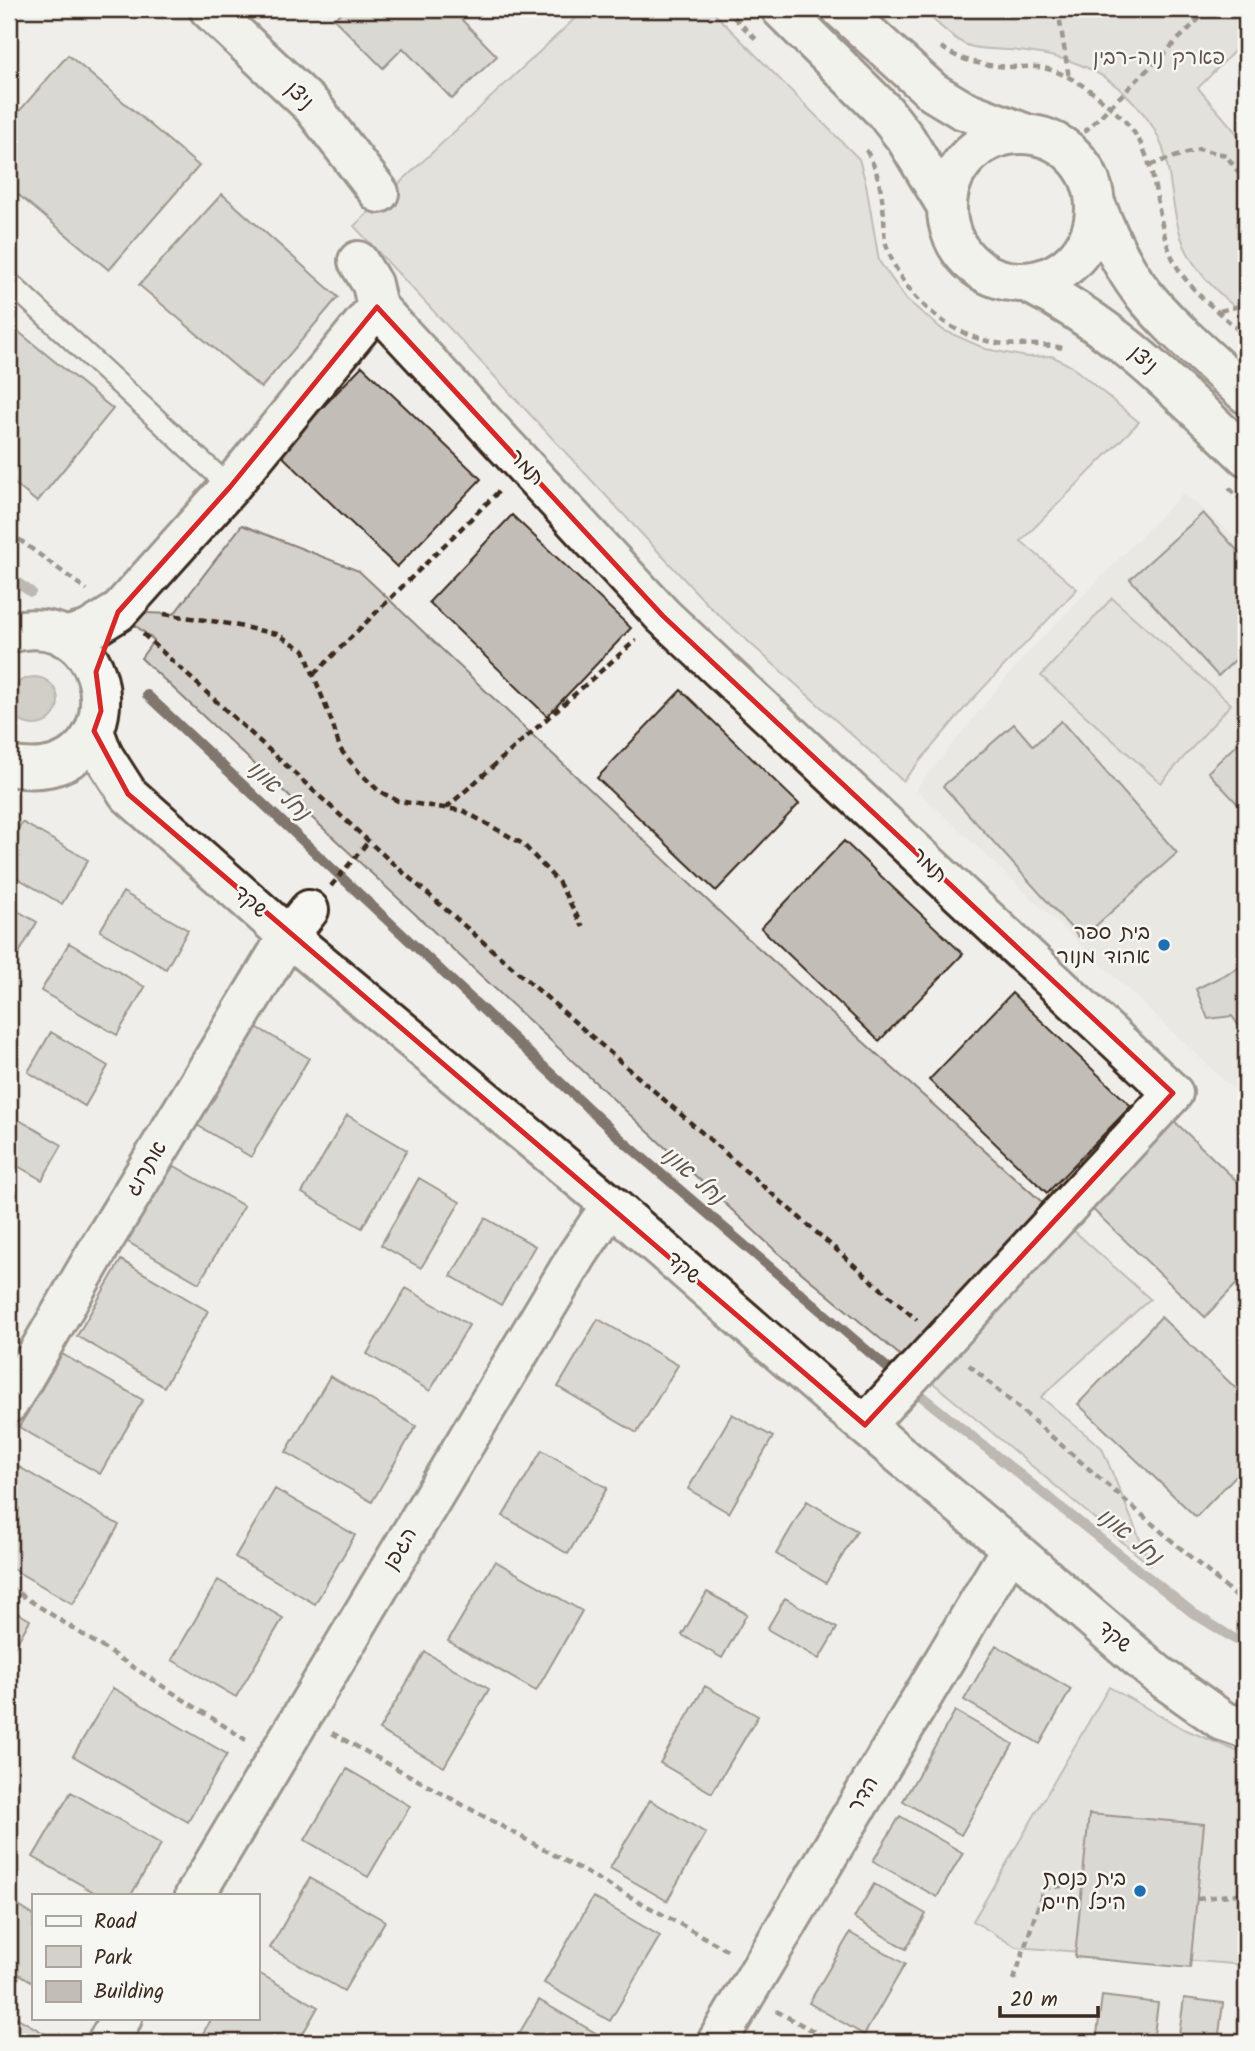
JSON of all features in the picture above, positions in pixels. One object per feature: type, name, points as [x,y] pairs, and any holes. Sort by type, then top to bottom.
[{"type":"street","name":"ניצן","points":[[209,9],[312,106],[379,193]]},
{"type":"street","points":[[781,9],[885,112],[947,205]]},
{"type":"street","points":[[841,9],[933,92],[961,109],[1024,133],[1039,135],[1067,149],[1087,173],[1093,188],[1095,219],[1084,248],[1075,259],[1053,275],[1026,282],[998,279],[974,266],[956,245],[947,219],[953,178],[968,156],[993,139],[1024,133]]},
{"type":"street","points":[[1095,203],[1112,242],[1140,290],[1161,314],[1246,394]]},
{"type":"street","name":"תמר","points":[[358,261],[372,284],[377,307],[663,616],[1173,1093],[865,1425]]},
{"type":"street","name":"ניצן","points":[[1026,282],[1077,310],[1132,349],[1236,471]]},
{"type":"street","points":[[96,671],[118,612],[230,487],[377,307]]},
{"type":"street","points":[[64,637],[89,630],[118,612]]},
{"type":"street","points":[[9,632],[46,630],[64,637],[83,651],[96,671],[101,691],[101,711],[94,731],[77,751],[26,771]]},
{"type":"street","name":"שקד","points":[[94,731],[103,754],[128,794]]},
{"type":"street","name":"שקד","points":[[26,771],[105,783],[128,794],[299,923],[611,1205],[1157,1674],[1223,1721],[1246,1729]]},
{"type":"street","name":"אתרוג","points":[[9,1403],[99,1248],[299,923]]},
{"type":"street","name":"הגפן","points":[[196,1894],[578,1254],[611,1205]]},
{"type":"street","name":"הדר","points":[[717,2042],[1011,1548]]},
{"type":"street","points":[[107,2042],[121,2020]]},
{"type":"lane","points":[[9,282],[230,487]]},
{"type":"path","points":[[725,9],[764,46]]},
{"type":"path","points":[[1058,9],[1069,78]]},
{"type":"path","points":[[1067,149],[1209,9]]},
{"type":"path","points":[[938,45],[955,57],[986,66],[1043,68],[1069,78],[1110,107],[1138,138],[1150,165],[1165,241],[1174,263],[1193,288],[1246,337]]},
{"type":"path","points":[[864,147],[876,167],[881,185],[885,241],[895,266],[912,295],[935,316],[963,332],[996,343],[1054,345],[1076,352]]},
{"type":"path","points":[[1150,165],[1199,149],[1226,155],[1239,173],[1242,192],[1246,198]]},
{"type":"path","points":[[1219,311],[1246,304]]},
{"type":"path","points":[[314,674],[524,466]]},
{"type":"path","points":[[1236,471],[1246,505]]},
{"type":"path","points":[[9,532],[118,612],[369,842],[1246,1605]]},
{"type":"path","points":[[118,612],[173,614],[277,635],[304,650],[340,749],[359,772],[379,791],[398,801],[464,811],[523,844],[559,883],[583,928]]},
{"type":"path","points":[[445,808],[663,616]]},
{"type":"path","points":[[299,923],[369,842]]},
{"type":"path","points":[[9,1587],[276,1759]]},
{"type":"path","points":[[301,1716],[753,1981],[834,2042]]},
{"type":"path","points":[[1014,1980],[1044,1888],[1082,1884]]},
{"type":"path","points":[[1197,1899],[1246,1893]]},
{"type":"highlighted area","points":[[377,307],[663,616],[1173,1093],[865,1425],[128,794],[94,731],[101,711],[96,672],[118,612],[230,487]]},
{"type":"shaded area","name":"בית ספר אהוד מנור","points":[[1183,493],[1246,546],[1246,1101],[916,789],[1020,661]]},
{"type":"shaded area","points":[[34,677],[51,684],[58,701],[51,718],[34,725],[17,718],[10,701],[17,684]]},
{"type":"green space","points":[[585,9],[710,9],[859,159],[879,261],[907,300],[943,330],[986,349],[1027,357],[1052,356],[1071,366],[1139,422],[1021,541],[1077,589],[969,703],[903,781],[710,607],[354,226]]},
{"type":"green space","name":"פארק נוה-רבין","points":[[922,9],[1246,9],[1246,39],[1198,88],[1246,144],[1246,317],[1215,289],[1189,256],[1179,230],[1164,151],[1158,136],[1149,121],[1123,92],[1095,72],[1064,59],[967,45]]},
{"type":"green space","points":[[242,525],[359,571],[743,934],[1150,1299],[1041,1397],[1102,1448],[1151,1566],[777,1252],[141,658],[154,640],[118,612],[174,614]]},
{"type":"green space","points":[[1112,598],[1231,704],[1161,783],[1041,676]]},
{"type":"green space","points":[[1109,1687],[1184,1729],[1246,1755],[1246,1965],[1016,1947],[973,1921]]},
{"type":"building","points":[[345,9],[474,9],[462,20],[497,56],[452,99],[403,48],[383,68],[334,19]]},
{"type":"building","points":[[68,55],[199,166],[109,270],[9,187],[9,123]]},
{"type":"building","points":[[222,194],[338,297],[261,388],[139,285]]},
{"type":"building","points":[[9,324],[113,409],[37,502],[9,479]]},
{"type":"building","points":[[362,366],[481,479],[397,567],[279,453]]},
{"type":"building","points":[[1203,513],[1246,560],[1246,650],[1218,676],[1130,579]]},
{"type":"building","points":[[512,515],[631,628],[547,716],[429,602]]},
{"type":"building","points":[[681,690],[799,804],[716,891],[597,778]]},
{"type":"building","points":[[1061,721],[1177,853],[1081,939],[943,786],[1014,724],[1033,746]]},
{"type":"building","points":[[1246,735],[1246,813],[1208,772]]},
{"type":"building","points":[[22,822],[88,860],[62,904],[9,873],[9,845]]},
{"type":"building","points":[[844,841],[963,954],[879,1041],[761,928]]},
{"type":"building","points":[[123,892],[188,930],[166,969],[100,931]]},
{"type":"building","points":[[9,906],[37,922],[11,967],[9,966]]},
{"type":"building","points":[[69,943],[145,987],[117,1035],[41,991]]},
{"type":"building","points":[[1246,964],[1246,1036],[1232,1016],[1208,1019],[1196,989]]},
{"type":"building","points":[[1012,993],[1131,1106],[1047,1193],[929,1080]]},
{"type":"building","points":[[248,1022],[309,1058],[251,1157],[190,1121]]},
{"type":"building","points":[[51,1032],[108,1066],[85,1106],[28,1072]]},
{"type":"building","points":[[9,1114],[62,1145],[42,1180],[9,1161]]},
{"type":"building","points":[[347,1115],[407,1150],[362,1228],[302,1193]]},
{"type":"building","points":[[1170,1117],[1246,1190],[1246,1274],[1205,1317],[1087,1204]]},
{"type":"building","points":[[159,1157],[244,1206],[199,1283],[114,1234]]},
{"type":"building","points":[[419,1178],[460,1202],[421,1268],[381,1245]]},
{"type":"building","points":[[9,1205],[17,1210],[9,1224]]},
{"type":"building","points":[[485,1218],[535,1246],[501,1305],[451,1276]]},
{"type":"building","points":[[121,1260],[208,1311],[164,1387],[77,1336]]},
{"type":"building","points":[[406,1288],[469,1325],[430,1391],[367,1354]]},
{"type":"building","points":[[1161,1317],[1246,1398],[1246,1465],[1196,1517],[1078,1404]]},
{"type":"building","points":[[598,1319],[678,1365],[637,1433],[558,1387]]},
{"type":"building","points":[[62,1354],[143,1400],[100,1474],[19,1427]]},
{"type":"building","points":[[330,1376],[416,1426],[372,1502],[286,1452]]},
{"type":"building","points":[[732,1414],[773,1437],[729,1513],[688,1489]]},
{"type":"building","points":[[542,1450],[607,1488],[568,1554],[503,1516]]},
{"type":"building","points":[[14,1464],[119,1525],[73,1604],[9,1567],[9,1473]]},
{"type":"building","points":[[275,1489],[355,1535],[315,1604],[235,1557]]},
{"type":"building","points":[[807,1501],[857,1531],[826,1583],[776,1554]]},
{"type":"building","points":[[495,1561],[582,1611],[536,1691],[448,1641]]},
{"type":"building","points":[[218,1580],[283,1618],[236,1697],[172,1660]]},
{"type":"building","points":[[707,1592],[747,1614],[722,1658],[682,1635]]},
{"type":"building","points":[[785,1598],[837,1628],[819,1659],[767,1629]]},
{"type":"building","points":[[9,1608],[30,1620],[9,1657]]},
{"type":"building","points":[[996,1645],[1071,1689],[1040,1744],[964,1700]]},
{"type":"building","points":[[425,1652],[489,1689],[444,1767],[379,1730]]},
{"type":"building","points":[[705,1686],[758,1716],[712,1793],[660,1763]]},
{"type":"building","points":[[113,1688],[227,1754],[188,1822],[73,1756]]},
{"type":"building","points":[[955,1711],[1013,1744],[961,1835],[903,1801]]},
{"type":"building","points":[[347,1769],[410,1806],[368,1877],[305,1840]]},
{"type":"building","points":[[71,1792],[161,1844],[132,1894],[97,1894],[33,1857]]},
{"type":"building","points":[[650,1800],[706,1833],[667,1901],[610,1868]]},
{"type":"building","name":"בית כנסת היכל חיים","points":[[1089,1814],[1204,1824],[1190,1968],[1075,1957]]},
{"type":"building","points":[[900,1816],[963,1853],[937,1897],[873,1861]]},
{"type":"building","points":[[310,1878],[385,1921],[344,1991],[270,1948]]},
{"type":"building","points":[[874,1884],[926,1914],[906,1949],[854,1918]]},
{"type":"building","points":[[593,1897],[660,1936],[610,2021],[544,1983]]},
{"type":"building","points":[[9,1900],[32,1914],[32,1981],[9,1968]]},
{"type":"building","points":[[850,1933],[905,1964],[864,2035],[809,2003]]},
{"type":"building","points":[[259,1973],[318,2007],[298,2042],[208,2042],[200,2038],[211,2020],[259,2020]]},
{"type":"building","points":[[1102,1996],[1158,2003],[1153,2042],[1096,2042]]},
{"type":"building","points":[[1184,1998],[1223,2003],[1218,2042],[1178,2042]]},
{"type":"building","points":[[539,2000],[604,2038],[602,2042],[514,2042]]},
{"type":"building","points":[[9,2013],[54,2039],[52,2042],[9,2042]]},
{"type":"waterway","name":"נחל אונו","points":[[9,577],[31,592]]},
{"type":"waterway","name":"נחל אונו","points":[[147,695],[623,1141],[898,1377]]},
{"type":"waterway","name":"נחל אונו","points":[[910,1387],[1193,1613],[1246,1646]]},
{"type":"place","name":"בית ספר אהוד מנור","points":[[1164,945]]},
{"type":"place","name":"בית כנסת היכל חיים","points":[[1140,1891]]}]
